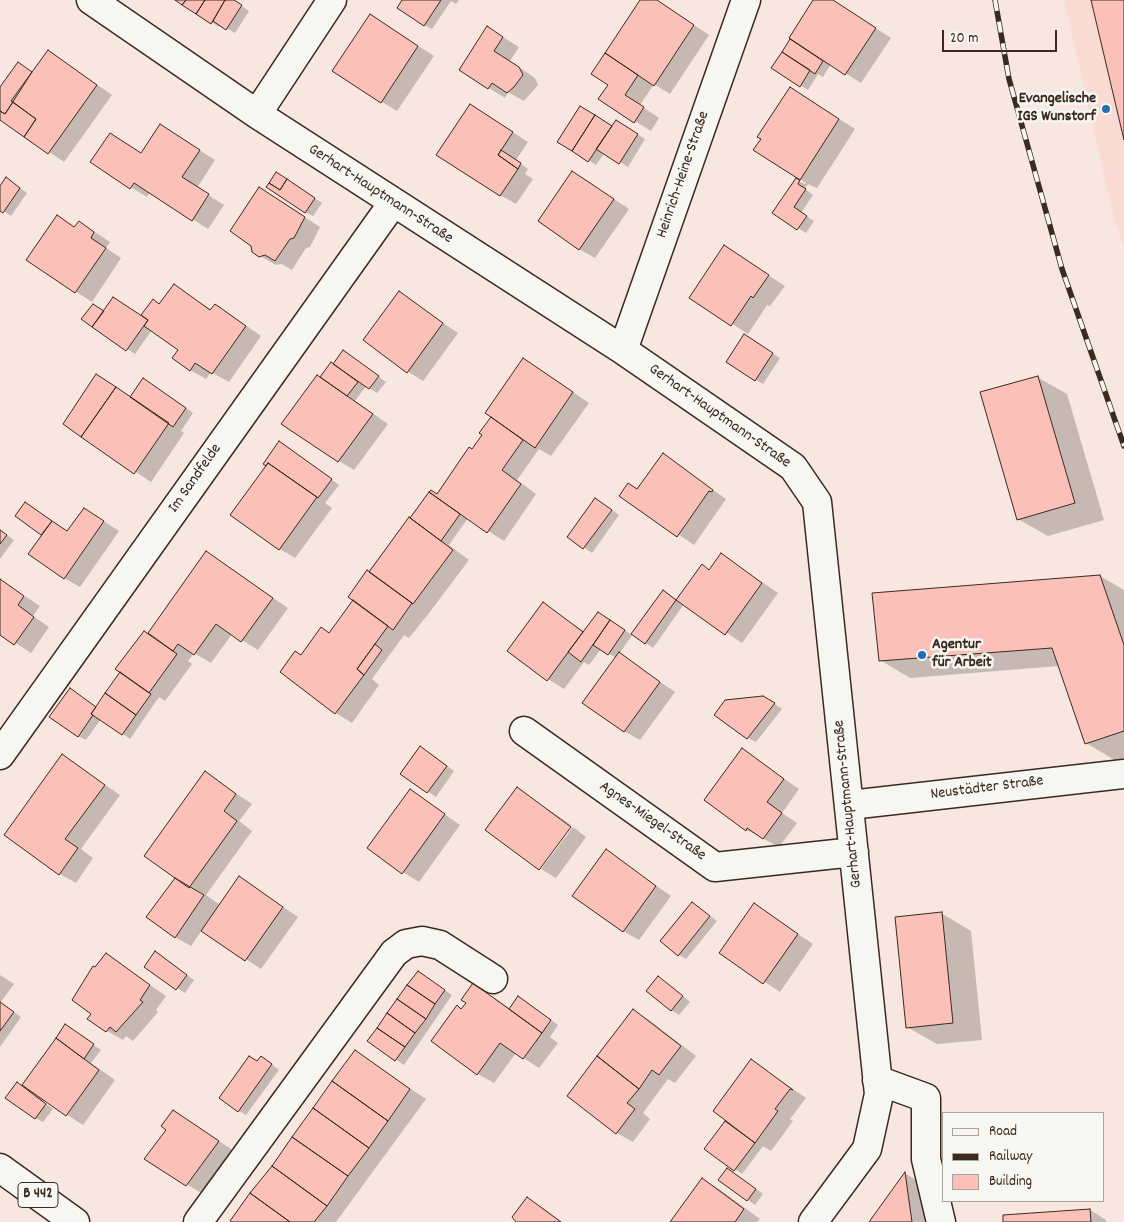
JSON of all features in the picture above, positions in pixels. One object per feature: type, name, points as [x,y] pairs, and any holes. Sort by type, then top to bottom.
[{"type":"street","name":"Gerhart-Hauptmann-Straße","points":[[91,0],[257,114],[393,204],[622,350],[793,467],[817,502],[879,1094],[867,1149],[813,1222]]},
{"type":"street","points":[[257,114],[332,0]]},
{"type":"street","name":"Heinrich-Heine-Straße","points":[[622,350],[746,0]]},
{"type":"street","name":"Im Sandfelde","points":[[0,755],[393,204]]},
{"type":"street","name":"Agnes-Miegel-Straße","points":[[524,732],[715,867],[854,852]]},
{"type":"street","name":"Neustädter Straße","points":[[850,805],[1124,774]]},
{"type":"street","points":[[198,1222],[394,953],[406,944],[422,941],[440,945],[493,979]]},
{"type":"street","points":[[878,1080],[926,1098],[942,1118]]},
{"type":"street","points":[[926,1098],[926,1159],[940,1222]]},
{"type":"street","name":"B 442","points":[[0,1168],[75,1222]]},
{"type":"shaded area","name":"Evangelische IGS Wunstorf","points":[[1064,0],[1124,0],[1124,248],[1114,218]]},
{"type":"building","points":[[175,0],[186,0],[182,5]]},
{"type":"building","points":[[186,0],[205,0],[196,14],[182,5]]},
{"type":"building","points":[[205,0],[225,0],[211,24],[196,14]]},
{"type":"building","points":[[225,0],[234,0],[242,5],[226,30],[213,21]]},
{"type":"building","points":[[402,0],[441,0],[424,26],[397,8]]},
{"type":"building","points":[[640,0],[657,0],[694,25],[654,86],[605,53]]},
{"type":"building","points":[[813,0],[833,0],[876,28],[845,75],[789,38]]},
{"type":"building","points":[[1091,0],[1124,0],[1124,140]]},
{"type":"building","points":[[370,14],[418,46],[381,103],[332,71]]},
{"type":"building","points":[[487,26],[503,37],[494,51],[519,67],[523,75],[507,93],[492,83],[488,89],[459,70]]},
{"type":"building","points":[[790,39],[823,61],[815,74],[782,52]]},
{"type":"building","points":[[48,50],[97,85],[48,154],[24,137],[36,119],[11,101]]},
{"type":"building","points":[[782,52],[810,70],[800,87],[771,68]]},
{"type":"building","points":[[605,53],[638,75],[625,95],[644,107],[634,123],[598,99],[608,85],[591,74]]},
{"type":"building","points":[[18,62],[32,72],[5,114],[0,111],[0,87]]},
{"type":"building","points":[[790,87],[839,119],[800,180],[753,150],[761,139],[757,137]]},
{"type":"building","points":[[13,102],[36,119],[24,137],[0,120],[0,111],[5,114]]},
{"type":"building","points":[[470,104],[513,132],[498,155],[518,169],[500,196],[436,155]]},
{"type":"building","points":[[580,106],[595,115],[572,151],[557,142]]},
{"type":"building","points":[[595,115],[612,126],[588,162],[572,151]]},
{"type":"building","points":[[616,120],[638,134],[619,164],[596,149]]},
{"type":"building","points":[[160,124],[200,150],[182,177],[209,194],[192,221],[134,183],[130,189],[90,162],[110,133],[141,153]]},
{"type":"building","points":[[501,150],[521,163],[518,169],[498,155]]},
{"type":"building","points":[[572,171],[614,199],[579,250],[538,221]]},
{"type":"building","points":[[276,172],[287,179],[280,190],[269,183]]},
{"type":"building","points":[[6,177],[20,188],[3,213],[0,211],[0,186]]},
{"type":"building","points":[[796,178],[800,180],[798,184],[806,189],[794,207],[807,216],[797,230],[772,213]]},
{"type":"building","points":[[287,179],[315,198],[305,213],[266,187],[269,183],[280,190]]},
{"type":"building","points":[[259,187],[305,217],[294,238],[290,239],[275,261],[265,255],[259,257],[252,252],[251,246],[230,231]]},
{"type":"building","points":[[57,215],[74,227],[79,221],[94,232],[91,238],[106,248],[75,293],[26,260]]},
{"type":"building","points":[[724,245],[769,275],[753,298],[751,296],[731,326],[689,298]]},
{"type":"building","points":[[174,284],[210,310],[215,304],[246,326],[212,374],[195,363],[190,371],[172,358],[178,350],[144,326],[148,320],[141,315],[153,299],[159,304]]},
{"type":"building","points":[[399,291],[443,323],[407,373],[363,340]]},
{"type":"building","points":[[113,297],[148,320],[126,351],[92,327]]},
{"type":"building","points":[[93,304],[104,311],[92,327],[81,319]]},
{"type":"building","points":[[744,334],[773,353],[755,381],[726,362]]},
{"type":"building","points":[[343,350],[379,376],[369,389],[333,364]]},
{"type":"building","points":[[523,358],[573,392],[535,448],[485,413]]},
{"type":"building","points":[[331,362],[358,382],[347,396],[320,377]]},
{"type":"building","points":[[96,374],[116,387],[81,437],[63,424]]},
{"type":"building","points":[[317,375],[373,414],[338,462],[281,424]]},
{"type":"building","points":[[1038,376],[1075,503],[1017,520],[980,392]]},
{"type":"building","points":[[143,378],[186,408],[173,427],[130,397]]},
{"type":"building","points":[[116,387],[169,423],[134,474],[81,437]]},
{"type":"building","points":[[491,417],[523,440],[502,470],[521,484],[487,533],[429,492],[431,490],[437,494],[469,447],[472,449],[482,435],[479,433]]},
{"type":"building","points":[[279,441],[332,479],[318,498],[268,463],[266,466],[263,464]]},
{"type":"building","points":[[663,453],[713,490],[712,492],[709,491],[677,537],[619,496],[628,483],[637,489]]},
{"type":"building","points":[[268,463],[317,497],[279,550],[230,515]]},
{"type":"building","points":[[429,492],[460,514],[441,541],[410,518]]},
{"type":"building","points":[[595,498],[612,510],[583,549],[567,537]]},
{"type":"building","points":[[25,502],[52,521],[41,535],[15,516]]},
{"type":"building","points":[[84,508],[104,521],[64,579],[28,554],[52,521],[67,531]]},
{"type":"building","points":[[409,517],[453,550],[413,604],[369,572]]},
{"type":"building","points":[[0,530],[7,535],[0,544]]},
{"type":"building","points":[[206,551],[273,598],[241,642],[216,624],[194,655],[178,644],[173,651],[148,633]]},
{"type":"building","points":[[721,553],[762,583],[725,635],[676,600],[702,564],[709,570]]},
{"type":"building","points":[[367,570],[412,603],[393,630],[348,597]]},
{"type":"building","name":"Agentur für Arbeit","points":[[1100,575],[1124,645],[1124,731],[1085,744],[1052,648],[879,661],[872,593]]},
{"type":"building","points":[[0,579],[24,596],[18,605],[34,617],[14,645],[0,635]]},
{"type":"building","points":[[663,590],[676,600],[645,644],[631,634]]},
{"type":"building","points":[[353,600],[388,626],[357,669],[364,675],[335,714],[280,672],[295,651],[301,655],[321,627],[329,633]]},
{"type":"building","points":[[543,602],[583,632],[547,681],[507,651]]},
{"type":"building","points":[[598,612],[610,620],[581,662],[568,652]]},
{"type":"building","points":[[610,620],[625,630],[608,655],[593,645]]},
{"type":"building","points":[[144,631],[177,654],[149,693],[115,669]]},
{"type":"building","points":[[375,644],[382,650],[364,675],[357,669]]},
{"type":"building","points":[[619,652],[660,682],[624,732],[582,703]]},
{"type":"building","points":[[120,672],[151,694],[136,715],[105,693]]},
{"type":"building","points":[[70,688],[96,707],[91,714],[93,715],[78,737],[49,717]]},
{"type":"building","points":[[105,693],[136,715],[122,735],[91,714]]},
{"type":"building","points":[[763,696],[775,703],[747,739],[714,715],[725,700]]},
{"type":"building","points":[[420,746],[447,766],[427,793],[400,774]]},
{"type":"building","points":[[742,748],[784,779],[767,802],[782,813],[763,839],[747,828],[746,831],[704,800]]},
{"type":"building","points":[[62,754],[105,785],[65,839],[78,848],[59,875],[4,835]]},
{"type":"building","points":[[205,771],[236,794],[224,811],[237,821],[189,888],[144,856]]},
{"type":"building","points":[[517,787],[571,827],[539,870],[485,830]]},
{"type":"building","points":[[410,789],[445,814],[402,874],[367,848]]},
{"type":"building","points":[[606,849],[656,886],[623,932],[572,896]]},
{"type":"building","points":[[239,876],[283,907],[245,961],[201,931]]},
{"type":"building","points":[[175,878],[204,895],[175,938],[146,917]]},
{"type":"building","points":[[692,902],[710,916],[678,956],[660,941]]},
{"type":"building","points":[[754,903],[798,934],[763,984],[719,953]]},
{"type":"building","points":[[942,912],[953,1023],[906,1028],[895,917]]},
{"type":"building","points":[[155,951],[187,975],[176,990],[144,967]]},
{"type":"building","points":[[106,953],[150,985],[140,1000],[143,1002],[116,1032],[110,1027],[106,1032],[87,1019],[91,1014],[72,1000],[93,966],[95,967]]},
{"type":"building","points":[[418,971],[445,990],[435,1004],[407,985]]},
{"type":"building","points":[[658,976],[683,996],[671,1011],[646,991]]},
{"type":"building","points":[[473,983],[542,1033],[523,1059],[500,1043],[477,1075],[431,1041],[457,1005],[461,1009],[466,1003],[461,1000]]},
{"type":"building","points":[[407,985],[435,1004],[426,1019],[397,999]]},
{"type":"building","points":[[518,996],[551,1020],[542,1033],[509,1009]]},
{"type":"building","points":[[397,999],[426,1019],[415,1033],[387,1013]]},
{"type":"building","points":[[0,1002],[14,1012],[0,1031]]},
{"type":"building","points":[[633,1009],[681,1046],[659,1075],[652,1070],[639,1089],[597,1056]]},
{"type":"building","points":[[387,1013],[415,1033],[405,1047],[377,1028]]},
{"type":"building","points":[[65,1024],[94,1044],[84,1059],[56,1038]]},
{"type":"building","points":[[377,1028],[405,1047],[395,1061],[367,1041]]},
{"type":"building","points":[[56,1038],[99,1070],[66,1116],[22,1085]]},
{"type":"building","points":[[355,1050],[410,1089],[388,1121],[332,1081]]},
{"type":"building","points":[[249,1056],[257,1061],[261,1056],[272,1064],[238,1112],[219,1098]]},
{"type":"building","points":[[597,1056],[639,1089],[627,1103],[635,1109],[616,1134],[567,1096]]},
{"type":"building","points":[[751,1059],[793,1090],[790,1089],[775,1109],[778,1111],[755,1143],[713,1111]]},
{"type":"building","points":[[332,1081],[388,1121],[369,1148],[313,1108]]},
{"type":"building","points":[[17,1082],[46,1104],[35,1119],[5,1098]]},
{"type":"building","points":[[313,1108],[369,1148],[348,1176],[292,1137]]},
{"type":"building","points":[[173,1110],[219,1141],[186,1186],[144,1159],[166,1130],[161,1126]]},
{"type":"building","points":[[725,1121],[755,1143],[734,1171],[704,1149]]},
{"type":"building","points":[[292,1137],[348,1176],[327,1206],[272,1166]]},
{"type":"building","points":[[272,1166],[327,1206],[314,1222],[290,1222],[250,1193]]},
{"type":"building","points":[[727,1168],[756,1189],[747,1201],[718,1180]]},
{"type":"building","points":[[905,1172],[912,1222],[869,1222]]},
{"type":"building","points":[[702,1178],[744,1209],[735,1222],[670,1222]]},
{"type":"building","points":[[250,1193],[290,1222],[230,1221]]},
{"type":"building","points":[[527,1197],[561,1222],[516,1222],[512,1217]]},
{"type":"building","points":[[1090,1209],[1091,1222],[1003,1222],[1003,1215]]},
{"type":"railway","points":[[995,0],[1009,79],[1062,269],[1124,446]]},
{"type":"place","name":"Evangelische IGS Wunstorf","points":[[1106,109]]},
{"type":"place","name":"Agentur für Arbeit","points":[[922,655]]}]
